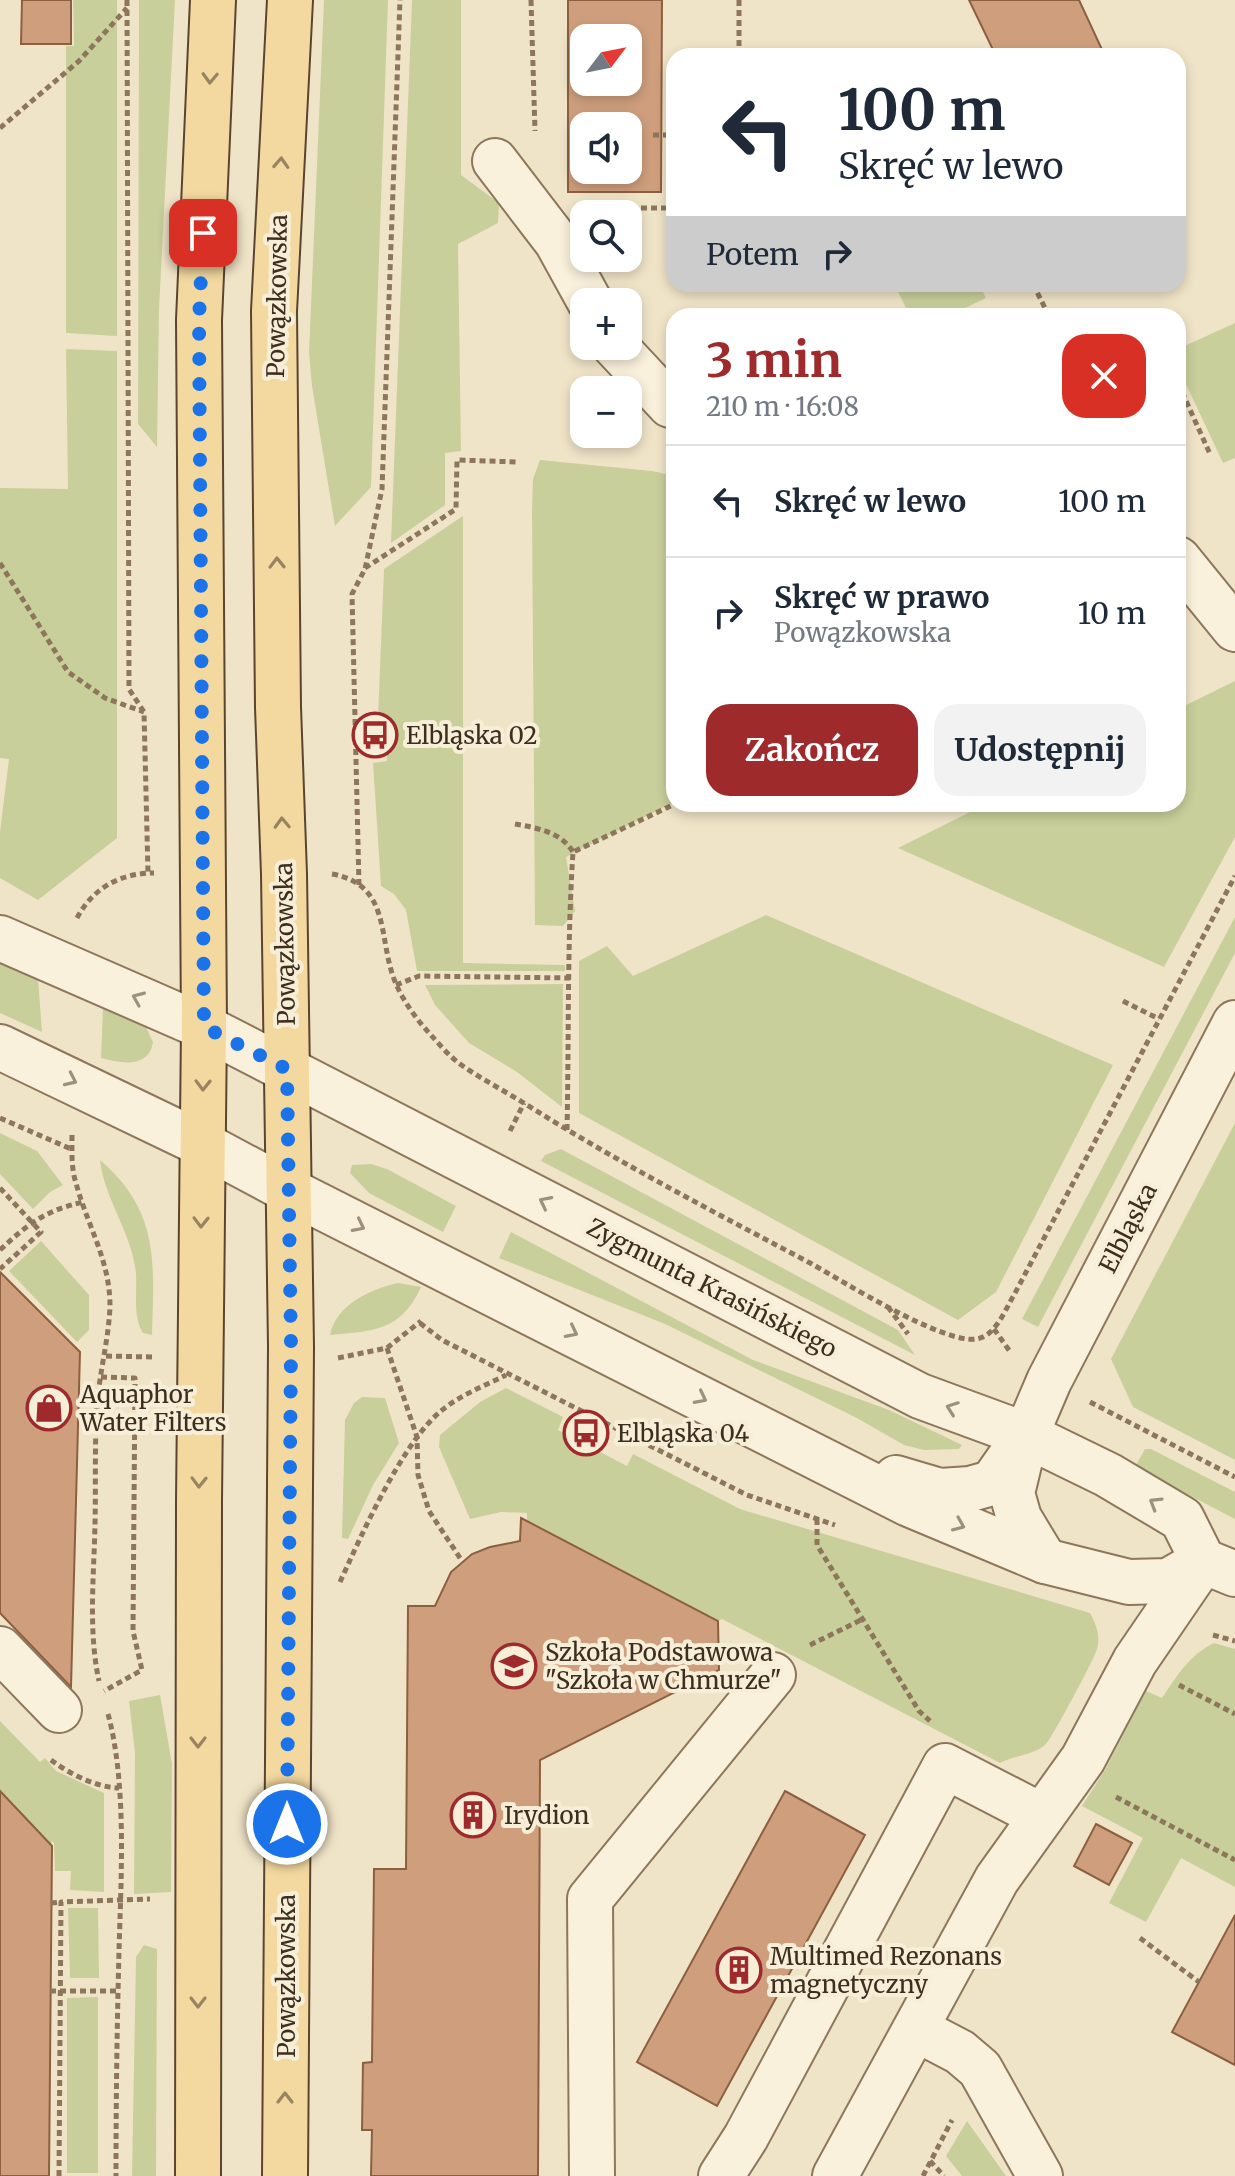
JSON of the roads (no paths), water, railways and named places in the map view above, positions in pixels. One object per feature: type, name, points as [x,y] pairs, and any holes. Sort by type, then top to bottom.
[{"type":"main road","points":[[198,2176],[204,1027],[199,320],[213,0]]},
{"type":"main road","name":"Powązkowska","points":[[285,2176],[291,1347],[278,707],[274,311],[290,0]]},
{"type":"street","points":[[495,161],[557,242],[582,288]]},
{"type":"street","points":[[628,360],[666,401]]},
{"type":"street","points":[[1186,569],[1235,629]]},
{"type":"street","name":"Zygmunta Krasińskiego","points":[[0,938],[204,1027],[920,1396],[1026,1435],[1108,1475],[1182,1519],[1219,1567]]},
{"type":"street","name":"Elbląska","points":[[1026,1435],[1049,1381],[1230,1045]]},
{"type":"street","points":[[0,1047],[202,1144],[909,1504],[1045,1561],[1129,1582],[1168,1581],[1219,1567]]},
{"type":"street","points":[[764,1430],[847,1451],[896,1478],[940,1491],[970,1489],[992,1483],[1026,1435]]},
{"type":"street","points":[[1026,1435],[1012,1493],[1019,1518],[1045,1561]]},
{"type":"street","points":[[835,2176],[997,1879],[1083,1759],[1135,1661],[1219,1567]]},
{"type":"street","points":[[0,1649],[86,1699]]},
{"type":"street","points":[[592,2176],[590,1899],[788,1662]]},
{"type":"street","points":[[721,2176],[746,2137],[945,1766],[1042,1816]]},
{"type":"street","points":[[916,2029],[960,2052],[980,2069],[1040,2176]]},
{"type":"place","name":"Elbląska 02","points":[[375,735]]},
{"type":"place","name":"Aquaphor Water Filters","points":[[49,1408]]},
{"type":"place","name":"Elbląska 04","points":[[586,1433]]},
{"type":"place","name":"Szkoła Podstawowa \"Szkoła w Chmurze\"","points":[[514,1666]]},
{"type":"place","name":"Irydion","points":[[473,1815]]},
{"type":"place","name":"Multimed Rezonans magnetyczny","points":[[739,1970]]}]
